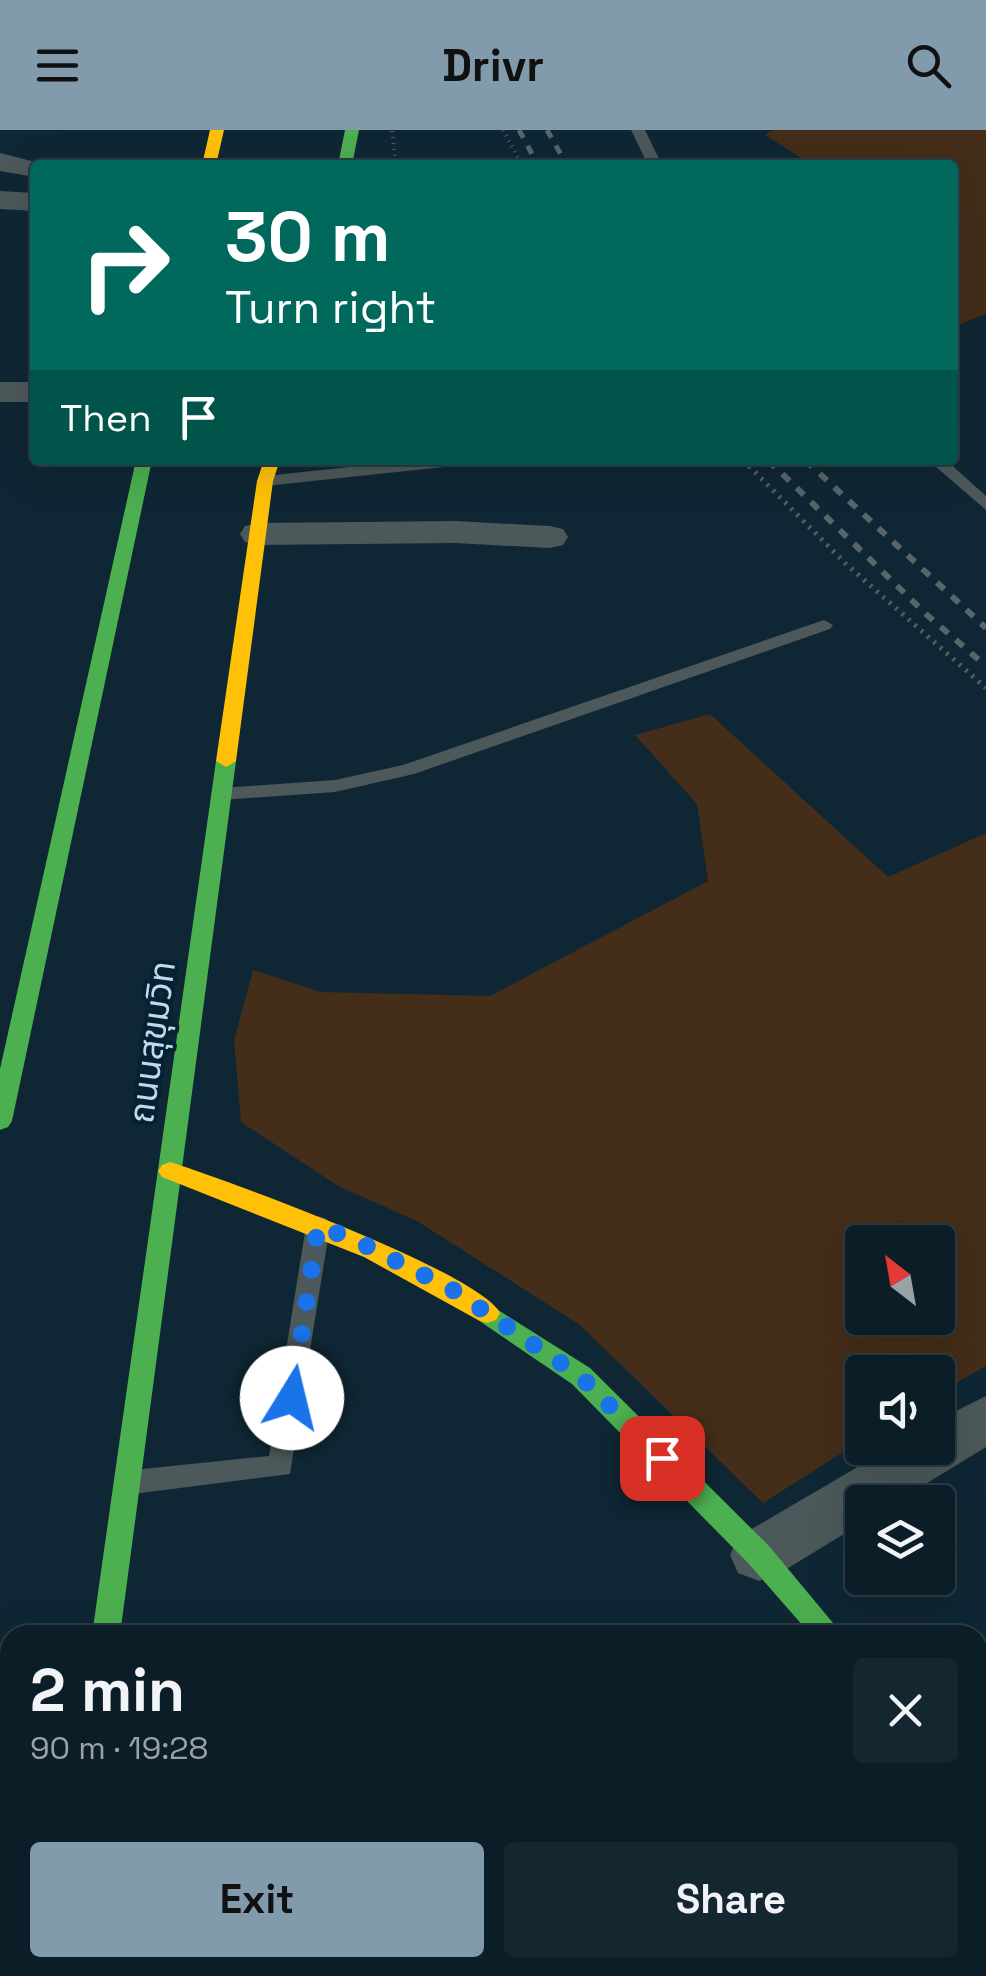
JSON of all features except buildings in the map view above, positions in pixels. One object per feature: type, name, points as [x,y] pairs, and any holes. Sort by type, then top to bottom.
[{"type":"main road","points":[[210,160],[216,130]]},
{"type":"main road","points":[[346,160],[352,130]]},
{"type":"main road","points":[[0,1122],[6,1065],[143,465]]},
{"type":"main road","name":"ถนนสุขุมวิท","points":[[107,1625],[268,470]]},
{"type":"main road","points":[[170,1171],[355,1240],[453,1290],[580,1376],[759,1555],[820,1625]]},
{"type":"street","points":[[0,162],[30,167]]},
{"type":"street","points":[[0,200],[30,202]]},
{"type":"street","points":[[0,392],[30,392]]},
{"type":"street","points":[[258,534],[454,532],[550,536]]},
{"type":"street","points":[[759,1555],[986,1419]]},
{"type":"lane","points":[[638,130],[653,160]]},
{"type":"lane","points":[[268,470],[366,465]]},
{"type":"lane","points":[[942,465],[986,505]]},
{"type":"lane","points":[[222,794],[334,786],[407,770],[824,625]]},
{"type":"lane","points":[[126,1483],[281,1466],[318,1226]]},
{"type":"path","points":[[392,130],[395,160]]},
{"type":"path","points":[[503,130],[519,160]]},
{"type":"path","points":[[748,465],[844,564],[986,688]]},
{"type":"shaded area","points":[[773,130],[986,130],[986,314],[958,325],[958,160],[804,160],[765,135]]},
{"type":"shaded area","points":[[710,714],[888,877],[986,833],[986,1366],[955,1383],[955,1355],[845,1355],[845,1451],[763,1503],[580,1325],[417,1221],[338,1186],[241,1122],[234,1040],[253,970],[321,992],[490,996],[708,881],[697,804],[635,735]]},
{"type":"railway","points":[[519,130],[535,160]]},
{"type":"railway","points":[[547,130],[564,160]]},
{"type":"railway","points":[[773,465],[927,615],[986,666]]},
{"type":"railway","points":[[810,465],[986,628]]},
{"type":"traffic: fast","points":[[346,160],[352,130]]},
{"type":"traffic: fast","points":[[0,1121],[143,465]]},
{"type":"traffic: fast","points":[[107,1625],[226,761]]},
{"type":"traffic: fast","points":[[487,1313],[581,1376],[759,1555],[820,1625]]},
{"type":"traffic: slow","points":[[210,160],[217,130]]},
{"type":"traffic: slow","points":[[226,761],[270,465]]},
{"type":"traffic: slow","points":[[170,1171],[373,1250],[487,1313]]},
{"type":"route","points":[[292,1398],[318,1226],[355,1240],[453,1290],[580,1376],[662,1458]]}]
